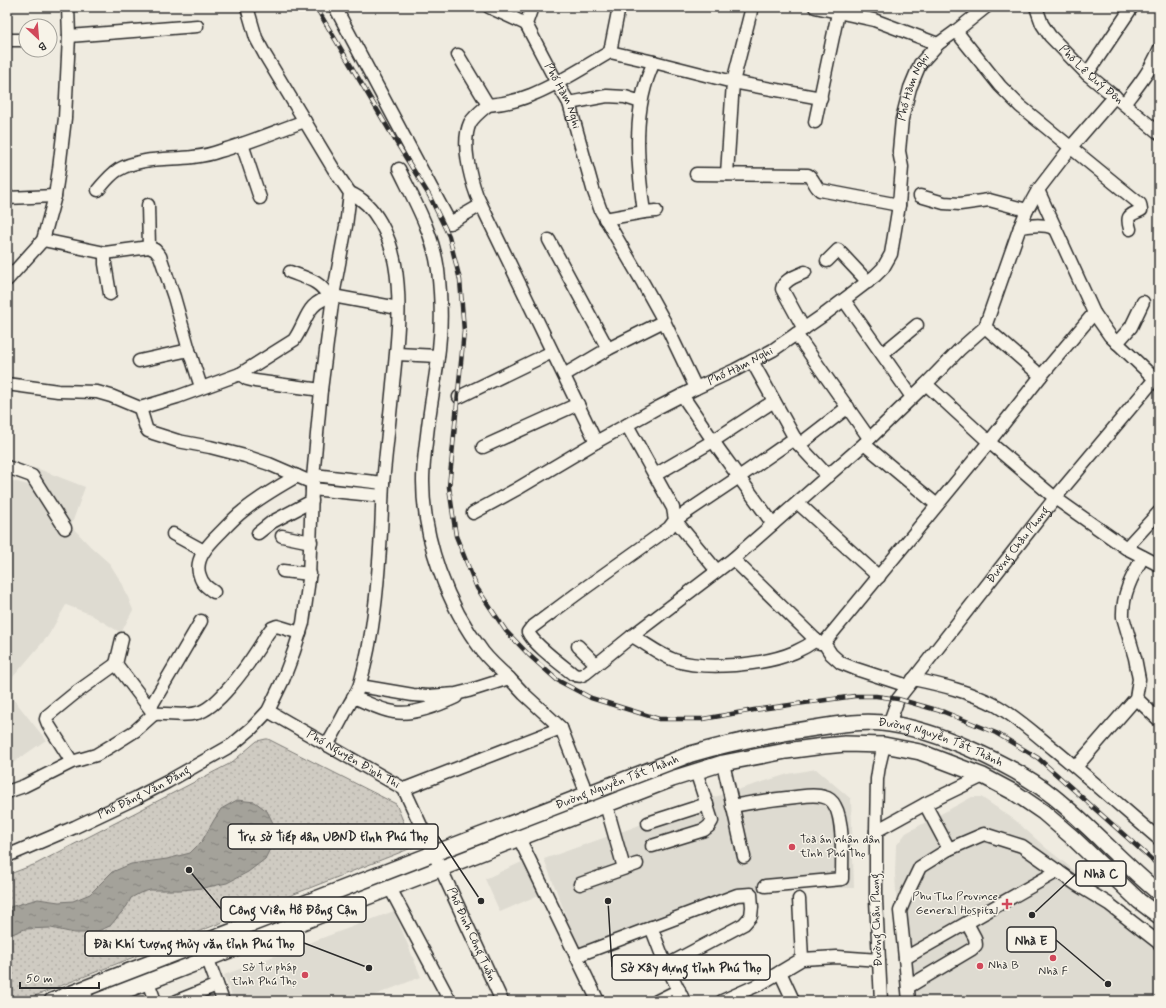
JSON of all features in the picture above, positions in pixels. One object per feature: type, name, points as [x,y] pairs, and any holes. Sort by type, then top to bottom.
[{"type":"main road","name":"Đường Nguyễn Tất Thành","points":[[52,1001],[85,995],[202,943],[667,763],[718,746],[784,732],[846,724],[870,722],[889,724],[925,732],[994,759],[1028,778],[1054,796],[1159,893]]},
{"type":"main road","name":"Đường Nguyễn Tất Thành","points":[[98,1001],[696,771],[722,763],[786,751],[845,744],[884,745],[920,752],[983,776],[1015,793],[1043,812],[1072,837],[1139,901],[1159,916]]},
{"type":"main road","points":[[667,763],[672,780]]},
{"type":"main road","points":[[1072,837],[1083,822]]},
{"type":"street","points":[[7,280],[43,240],[55,196],[65,118],[69,36],[68,7]]},
{"type":"street","points":[[247,7],[260,46],[332,168],[350,193],[363,200],[382,226],[395,264],[398,308],[396,354],[382,496],[378,590],[372,633],[360,686],[327,745]]},
{"type":"street","points":[[335,7],[450,223],[481,205]]},
{"type":"street","points":[[489,7],[526,24],[532,7]]},
{"type":"street","points":[[610,52],[619,7]]},
{"type":"street","points":[[727,174],[733,82],[752,7]]},
{"type":"street","points":[[815,7],[874,20],[938,44]]},
{"type":"street","name":"Phố Lê Quý Đôn","points":[[1036,7],[1042,24],[1050,36],[1087,74],[1159,133]]},
{"type":"street","points":[[1087,74],[1132,7]]},
{"type":"street","name":"Phố Hàm Nghi","points":[[526,24],[569,104],[592,189],[601,211],[664,321],[696,388],[773,350],[844,300],[868,282],[883,268],[891,254],[899,205],[902,167],[899,151],[902,119],[910,88],[920,64],[938,44],[983,8]]},
{"type":"street","points":[[816,122],[838,13]]},
{"type":"street","points":[[69,36],[197,26]]},
{"type":"street","points":[[956,31],[1000,86],[1020,106],[1140,204],[1141,210],[1129,216],[1127,220],[1130,229]]},
{"type":"street","points":[[7,40],[18,40]]},
{"type":"street","points":[[848,407],[675,520],[669,528],[531,628],[528,632],[532,638],[573,674],[582,676],[734,559],[867,441],[959,350],[986,327],[1020,227],[1038,190],[1071,147],[1148,71],[1159,50]]},
{"type":"street","points":[[596,442],[476,196],[469,171],[467,152],[467,136],[470,123],[479,112],[488,106],[515,101],[530,96],[557,83],[610,52],[733,82],[820,98]]},
{"type":"street","points":[[458,55],[488,106]]},
{"type":"street","points":[[644,212],[639,177],[638,156],[641,102],[648,76],[654,62]]},
{"type":"street","points":[[569,104],[607,96],[625,97],[641,102]]},
{"type":"street","points":[[98,190],[119,170],[133,164],[151,160],[205,155],[242,144],[305,121]]},
{"type":"street","points":[[242,144],[260,198]]},
{"type":"street","points":[[399,169],[423,218],[434,247],[438,270],[441,326],[423,480],[428,530],[441,575],[465,624],[484,653],[524,694],[561,728],[587,794]]},
{"type":"street","points":[[696,174],[808,175],[811,176],[820,190],[899,205]]},
{"type":"street","points":[[1038,190],[1094,314],[1103,328],[1117,344],[1157,376]]},
{"type":"street","name":"Phố Đặng Văn Đăng","points":[[7,856],[82,824],[167,782],[232,745],[252,728],[268,711],[283,680],[303,623],[310,574],[313,487],[330,297],[346,226],[350,193]]},
{"type":"street","points":[[7,198],[55,196]]},
{"type":"street","points":[[920,196],[944,203],[960,204],[989,200],[1027,210]]},
{"type":"street","points":[[148,205],[149,247]]},
{"type":"street","points":[[605,219],[656,211]]},
{"type":"street","points":[[1020,227],[1042,225],[1055,228]]},
{"type":"street","points":[[43,240],[105,253],[149,247],[155,250],[160,256],[174,297],[201,387]]},
{"type":"street","points":[[549,240],[608,349]]},
{"type":"street","points":[[827,261],[838,250],[868,282]]},
{"type":"street","points":[[105,253],[105,264],[110,294]]},
{"type":"street","points":[[290,272],[315,282],[323,288],[330,297]]},
{"type":"street","points":[[806,272],[786,280],[782,289],[800,332],[848,407],[867,441],[937,506]]},
{"type":"street","points":[[7,384],[58,391],[97,392],[140,408],[177,397],[240,374],[294,340],[307,314],[313,306],[330,297],[398,308]]},
{"type":"street","points":[[844,300],[912,397]]},
{"type":"street","points":[[1117,344],[1131,326],[1143,302]]},
{"type":"street","points":[[632,636],[674,660],[704,665],[749,663],[766,660],[794,653],[820,642],[879,577],[1041,376],[1094,314]]},
{"type":"street","points":[[564,375],[608,349],[664,321]]},
{"type":"street","points":[[882,354],[917,325]]},
{"type":"street","points":[[986,327],[1041,376]]},
{"type":"street","points":[[139,361],[189,350]]},
{"type":"street","points":[[459,397],[552,352]]},
{"type":"street","points":[[396,354],[438,356]]},
{"type":"street","points":[[752,361],[797,441],[828,476]]},
{"type":"street","points":[[240,374],[247,379],[255,381],[321,390]]},
{"type":"street","name":"Đường Châu Phong","points":[[889,724],[898,699],[1055,498],[1157,376]]},
{"type":"street","points":[[926,384],[989,442],[1055,498],[1126,548],[1159,565]]},
{"type":"street","points":[[473,513],[517,489],[596,442],[696,388]]},
{"type":"street","points":[[682,395],[773,524]]},
{"type":"street","points":[[655,475],[713,441],[774,401]]},
{"type":"street","points":[[483,447],[578,404]]},
{"type":"street","points":[[140,408],[146,428],[152,433],[178,441],[245,456],[269,464],[297,476],[313,487],[382,496]]},
{"type":"street","points":[[627,425],[673,508],[675,520],[717,571]]},
{"type":"street","points":[[7,467],[32,476],[65,528]]},
{"type":"street","points":[[214,592],[203,583],[199,576],[200,560],[204,551],[242,511],[271,491],[297,476]]},
{"type":"street","points":[[258,533],[313,487],[383,483]]},
{"type":"street","points":[[798,502],[879,577]]},
{"type":"street","points":[[1126,548],[1159,512]]},
{"type":"street","points":[[173,534],[204,551]]},
{"type":"street","points":[[282,536],[311,542]]},
{"type":"street","points":[[1076,767],[1136,698],[1138,679],[1135,658],[1123,617],[1123,612],[1128,586],[1142,557]]},
{"type":"street","points":[[734,559],[841,663],[856,669],[911,683],[960,691],[996,706],[1016,718],[1076,767],[1159,839]]},
{"type":"street","points":[[283,570],[310,574]]},
{"type":"street","points":[[7,792],[24,786],[72,762],[96,755],[135,731],[152,711],[201,621]]},
{"type":"street","points":[[116,664],[152,711],[162,714],[188,715],[199,713],[213,705],[238,677],[272,628],[277,626],[300,633]]},
{"type":"street","points":[[72,762],[48,724],[46,719],[47,716],[116,664],[122,639]]},
{"type":"street","points":[[578,646],[596,664]]},
{"type":"street","points":[[360,686],[413,695],[456,694],[508,678]]},
{"type":"street","points":[[353,698],[396,713],[418,710],[432,706],[468,691]]},
{"type":"street","points":[[1136,698],[1159,720]]},
{"type":"street","name":"Phố Nguyễn Đình Thi","points":[[268,711],[404,789],[442,868]]},
{"type":"street","points":[[404,789],[561,728]]},
{"type":"street","name":"Đường Châu Phong","points":[[880,1001],[876,900],[876,831],[877,779],[884,745]]},
{"type":"street","points":[[722,763],[744,857]]},
{"type":"street","points":[[652,846],[704,830],[710,826],[712,821],[696,771]]},
{"type":"street","points":[[876,831],[925,804],[983,776]]},
{"type":"street","points":[[732,806],[771,799],[812,796],[824,797],[834,805],[837,811],[842,838],[842,879],[765,886]]},
{"type":"street","points":[[648,823],[706,804]]},
{"type":"street","points":[[925,804],[949,849]]},
{"type":"street","points":[[606,805],[624,868]]},
{"type":"street","points":[[909,1001],[900,911],[920,867],[949,849],[984,834],[1022,846],[1076,884],[1109,904],[1159,943]]},
{"type":"street","points":[[519,838],[598,1001]]},
{"type":"street","points":[[580,884],[637,864]]},
{"type":"street","name":"Phố Đinh Công Tuấn","points":[[442,868],[502,1001]]},
{"type":"street","points":[[905,958],[1058,871]]},
{"type":"street","points":[[390,888],[450,1001]]},
{"type":"street","points":[[576,956],[737,895],[751,894],[752,916],[744,924],[667,965]]},
{"type":"street","points":[[799,899],[802,959]]},
{"type":"street","points":[[908,987],[972,949],[976,945],[975,938],[967,923]]},
{"type":"street","points":[[651,927],[682,996],[657,1001]]},
{"type":"street","points":[[202,943],[223,1001]]},
{"type":"street","points":[[722,1001],[760,984],[802,959],[837,957],[879,960]]},
{"type":"street","points":[[780,972],[792,998]]},
{"type":"street","points":[[148,982],[155,1001]]},
{"type":"street","points":[[177,1001],[217,985]]},
{"type":"shaded area","points":[[36,468],[85,487],[71,526],[110,564],[123,585],[133,610],[121,633],[90,614],[66,605],[48,636],[7,684],[7,479],[28,485]]},
{"type":"shaded area","points":[[7,691],[46,740],[7,767]]},
{"type":"shaded area","points":[[266,739],[396,804],[414,847],[22,1001],[7,1001],[7,875],[36,864],[231,763],[257,741]]},
{"type":"shaded area","points":[[816,769],[851,799],[854,888],[744,889],[579,949],[544,859],[705,800],[788,774]]},
{"type":"shaded area","name":"Phu Tho Province General Hospital","points":[[972,797],[981,797],[1015,820],[1046,848],[1159,937],[1159,1001],[902,1001],[895,873],[896,846],[906,833]]},
{"type":"shaded area","points":[[526,860],[541,894],[500,912],[485,879]]},
{"type":"shaded area","points":[[394,911],[421,977],[360,1001],[234,1001],[224,975]]},
{"type":"water","points":[[237,800],[255,802],[267,811],[274,825],[275,839],[265,859],[248,872],[227,883],[203,888],[150,890],[140,893],[131,898],[127,906],[110,926],[93,933],[74,933],[51,928],[25,929],[7,936],[7,909],[38,899],[59,902],[73,901],[90,894],[112,872],[131,864],[167,859],[190,853],[202,841],[221,809]]},
{"type":"railway","points":[[316,7],[429,195],[449,236],[460,280],[464,331],[449,487],[456,536],[477,588],[506,631],[529,655],[557,680],[591,698],[659,719],[703,719],[754,710],[855,696],[876,696],[898,699],[944,712],[996,733],[1038,758],[1159,866]]},
{"type":"place","name":"Toà án nhân dân tỉnh Phú Thọ","points":[[792,847]]},
{"type":"place","name":"Công Viên Hồ Đồng Cận","points":[[189,870]]},
{"type":"place","name":"Trụ sở Tiếp dân UBND tỉnh Phú Thọ","points":[[481,901]]},
{"type":"place","name":"Sở Xây dựng tỉnh Phú Thọ","points":[[608,901]]},
{"type":"place","name":"Phu Tho Province General Hospital","points":[[1007,904]]},
{"type":"place","name":"Nhà C","points":[[1032,915]]},
{"type":"place","name":"Nhà F","points":[[1053,958]]},
{"type":"place","name":"Nhà B","points":[[980,966]]},
{"type":"place","name":"Đài Khí tượng thủy văn tỉnh Phú Thọ","points":[[369,968]]},
{"type":"place","name":"Sở Tư pháp tỉnh Phú Thọ","points":[[305,975]]},
{"type":"place","name":"Nhà E","points":[[1108,984]]}]
